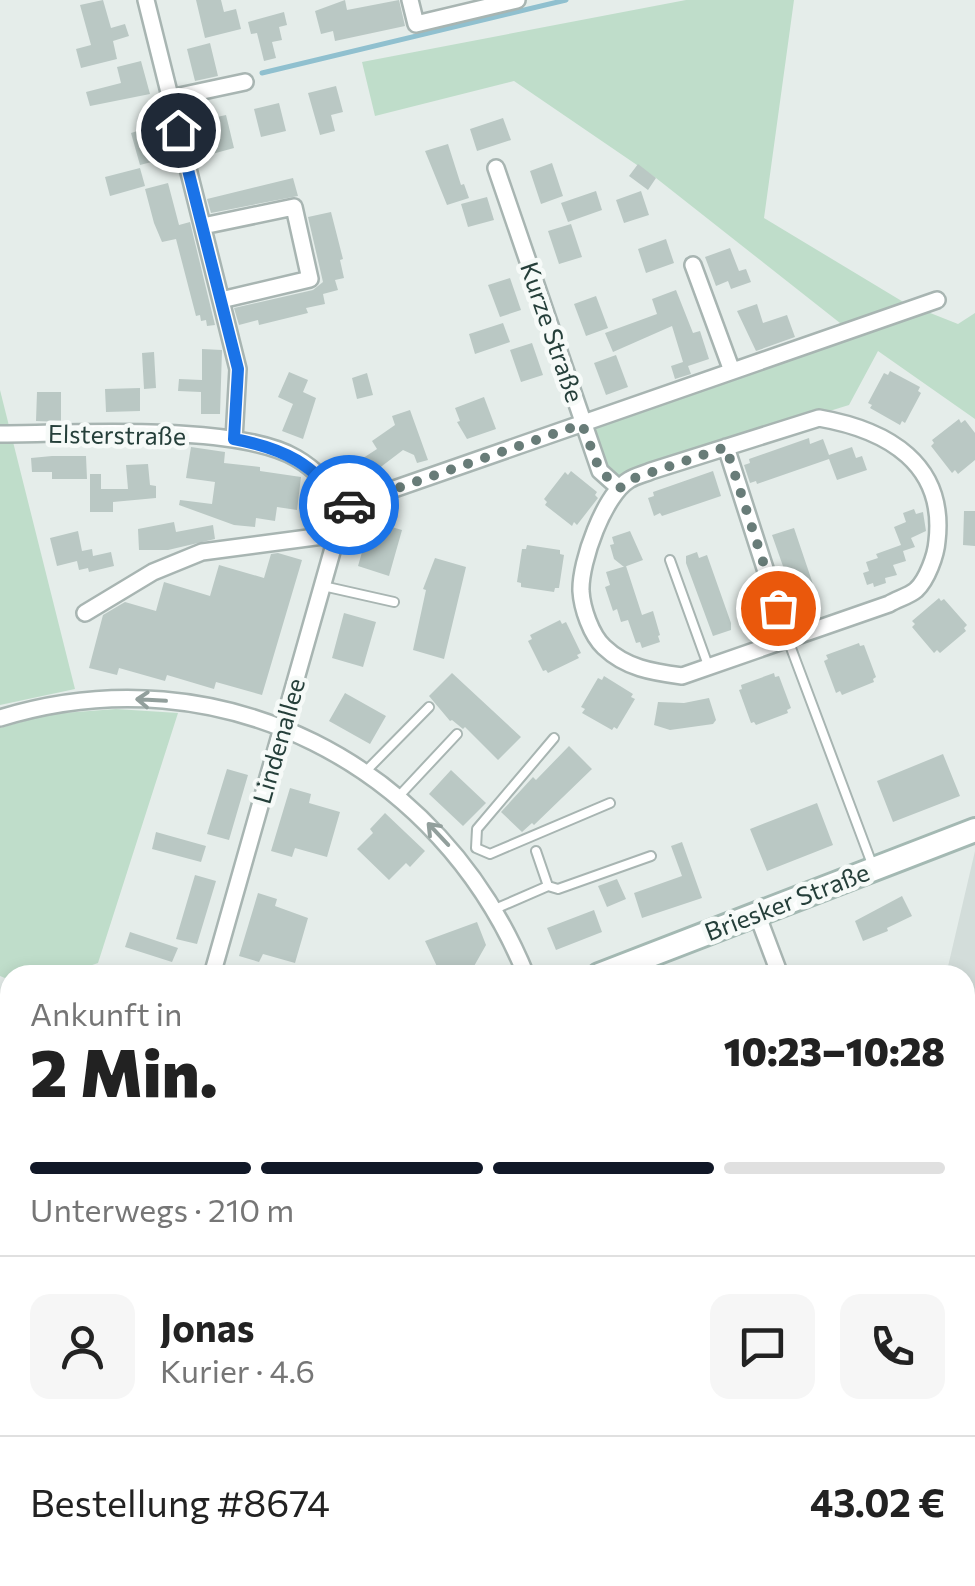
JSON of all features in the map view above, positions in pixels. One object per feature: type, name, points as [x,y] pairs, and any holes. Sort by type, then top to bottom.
[{"type":"main road","name":"Briesker Straße","points":[[641,965],[757,914],[975,830]]},
{"type":"street","points":[[146,0],[238,369],[234,439]]},
{"type":"street","points":[[410,0],[416,24],[516,0]]},
{"type":"street","points":[[170,98],[245,82]]},
{"type":"street","name":"Kurze Straße","points":[[496,168],[600,471],[620,488]]},
{"type":"street","points":[[203,226],[294,207],[310,278],[221,300]]},
{"type":"street","points":[[693,265],[732,370]]},
{"type":"street","points":[[345,506],[937,300]]},
{"type":"street","points":[[819,418],[850,423],[908,457],[928,478],[940,515],[936,552],[918,588],[889,604],[682,676],[650,672],[623,662],[600,644],[588,620],[581,591],[599,522],[620,488],[629,480],[819,418]]},
{"type":"street","name":"Elsterstraße","points":[[0,434],[141,434],[261,444],[295,456],[322,477],[345,506]]},
{"type":"street","points":[[726,447],[788,640]]},
{"type":"street","name":"Lindenallee","points":[[215,965],[345,506]]},
{"type":"street","points":[[85,613],[153,572],[202,552],[338,534]]},
{"type":"street","points":[[0,718],[79,701],[140,699],[201,706],[283,728],[366,771],[399,796],[462,861],[495,909],[521,965]]},
{"type":"street","points":[[757,914],[776,965]]},
{"type":"lane","points":[[670,560],[709,668]]},
{"type":"lane","points":[[323,586],[394,602]]},
{"type":"lane","points":[[788,640],[874,869]]},
{"type":"lane","points":[[366,771],[429,708]]},
{"type":"lane","points":[[399,796],[456,734]]},
{"type":"lane","points":[[462,861],[476,848],[476,829],[554,738]]},
{"type":"lane","points":[[476,848],[490,854],[610,802]]},
{"type":"lane","points":[[536,852],[548,886]]},
{"type":"lane","points":[[495,909],[548,886],[558,889],[651,856]]},
{"type":"shaded area","points":[[975,851],[975,965],[948,965]]},
{"type":"green space","points":[[686,0],[794,0],[764,218],[905,303],[958,324],[975,313],[975,419],[878,351],[849,405],[620,476],[608,466],[595,432],[597,427],[854,334],[656,178],[514,81],[375,116],[362,62]]},
{"type":"green space","points":[[0,390],[75,689],[0,705]]},
{"type":"green space","points":[[116,709],[178,713],[98,963],[0,965],[0,728],[50,714]]},
{"type":"building","points":[[103,0],[111,28],[125,24],[129,36],[113,41],[117,59],[81,68],[76,49],[91,45],[80,5]]},
{"type":"building","points":[[196,0],[221,0],[224,12],[236,9],[241,29],[205,38]]},
{"type":"building","points":[[345,0],[347,10],[399,0],[405,26],[335,41],[333,31],[321,34],[315,11]]},
{"type":"building","points":[[284,12],[287,25],[279,27],[282,40],[272,42],[276,58],[264,61],[257,33],[251,34],[248,22]]},
{"type":"building","points":[[210,43],[218,76],[195,81],[187,49]]},
{"type":"building","points":[[141,61],[150,94],[90,106],[86,92],[121,83],[117,67]]},
{"type":"building","points":[[336,86],[343,112],[331,115],[335,131],[320,135],[308,93]]},
{"type":"building","points":[[279,103],[286,131],[261,137],[254,109]]},
{"type":"building","points":[[226,115],[234,148],[212,154],[203,120]]},
{"type":"building","points":[[503,118],[511,140],[477,151],[470,129]]},
{"type":"building","points":[[153,126],[163,159],[140,165],[131,133]]},
{"type":"building","points":[[448,144],[469,198],[447,205],[425,151]]},
{"type":"building","points":[[552,163],[563,196],[541,204],[530,171]]},
{"type":"building","points":[[638,164],[656,178],[648,190],[629,176]]},
{"type":"building","points":[[140,168],[145,186],[110,196],[105,177]]},
{"type":"building","points":[[293,178],[298,196],[211,213],[207,199]]},
{"type":"building","points":[[168,183],[179,225],[190,222],[215,325],[207,326],[206,320],[196,316],[176,239],[162,242],[154,223],[145,189]]},
{"type":"building","points":[[596,191],[602,210],[568,222],[561,203]]},
{"type":"building","points":[[641,191],[649,215],[624,223],[616,200]]},
{"type":"building","points":[[487,197],[494,220],[468,227],[461,204]]},
{"type":"building","points":[[331,212],[343,259],[340,260],[344,278],[335,280],[338,290],[323,294],[325,304],[306,308],[308,313],[259,325],[258,320],[239,325],[234,308],[313,290],[323,282],[308,217]]},
{"type":"building","points":[[571,224],[582,257],[559,264],[548,231]]},
{"type":"building","points":[[666,239],[674,263],[646,273],[638,249]]},
{"type":"building","points":[[730,248],[739,271],[746,269],[751,282],[731,289],[728,281],[716,286],[705,257]]},
{"type":"building","points":[[510,278],[521,310],[500,317],[488,285]]},
{"type":"building","points":[[676,290],[693,333],[700,331],[709,359],[688,366],[691,374],[675,379],[671,366],[683,362],[672,326],[613,352],[605,333],[657,314],[652,299]]},
{"type":"building","points":[[596,296],[608,328],[586,336],[574,304]]},
{"type":"building","points":[[757,304],[763,323],[787,315],[795,337],[756,351],[737,311]]},
{"type":"building","points":[[503,323],[510,342],[475,354],[469,334]]},
{"type":"building","points":[[532,343],[543,375],[521,382],[510,350]]},
{"type":"building","points":[[202,349],[222,350],[220,414],[201,414],[201,392],[178,391],[179,379],[202,380]]},
{"type":"building","points":[[154,352],[156,388],[144,389],[142,353]]},
{"type":"building","points":[[616,355],[628,387],[606,395],[594,363]]},
{"type":"building","points":[[890,371],[920,387],[921,393],[905,423],[900,425],[868,403],[884,373],[888,375]]},
{"type":"building","points":[[289,372],[308,380],[303,392],[316,398],[303,439],[282,431],[293,404],[278,397]]},
{"type":"building","points":[[367,373],[373,395],[357,399],[352,378]]},
{"type":"building","points":[[140,388],[140,411],[106,412],[105,389]]},
{"type":"building","points":[[37,392],[61,392],[61,422],[36,421]]},
{"type":"building","points":[[484,397],[496,429],[467,439],[457,422],[460,421],[455,408]]},
{"type":"building","points":[[410,410],[428,460],[417,463],[414,455],[403,450],[365,479],[354,464],[377,449],[372,441],[395,425],[392,416]]},
{"type":"building","points":[[959,419],[961,423],[965,420],[975,433],[975,460],[958,474],[955,470],[952,473],[931,446],[932,440]]},
{"type":"building","points":[[809,438],[810,444],[823,439],[829,455],[852,447],[856,458],[862,456],[867,470],[837,480],[829,459],[750,483],[744,465],[750,463],[749,459]]},
{"type":"building","points":[[191,447],[225,452],[224,463],[301,477],[297,510],[277,507],[275,521],[256,518],[255,527],[234,525],[179,505],[180,500],[212,504],[215,482],[186,478]]},
{"type":"building","points":[[86,456],[87,479],[52,479],[52,472],[32,472],[31,458]]},
{"type":"building","points":[[148,464],[156,498],[113,502],[113,512],[90,512],[90,474],[101,474],[101,489],[128,489],[126,465]]},
{"type":"building","points":[[571,471],[597,492],[598,498],[572,526],[545,505],[544,499],[565,472],[568,475]]},
{"type":"building","points":[[713,471],[721,496],[654,516],[648,498],[654,496],[653,492]]},
{"type":"building","points":[[914,509],[916,514],[923,512],[926,531],[911,538],[915,547],[903,551],[906,561],[893,565],[897,575],[874,587],[873,583],[867,585],[863,573],[869,571],[866,562],[901,545],[894,527],[906,522],[903,513]]},
{"type":"building","points":[[964,511],[975,511],[975,546],[963,545]]},
{"type":"building","points":[[371,521],[402,530],[389,576],[358,566]]},
{"type":"building","points":[[174,522],[176,532],[213,525],[215,539],[168,550],[139,550],[138,529]]},
{"type":"building","points":[[794,528],[817,596],[796,603],[772,535]]},
{"type":"building","points":[[78,531],[82,551],[92,549],[93,556],[111,552],[114,566],[89,572],[88,568],[79,570],[77,561],[57,566],[50,538]]},
{"type":"building","points":[[630,531],[643,560],[624,567],[614,559],[610,545],[614,544],[612,537]]},
{"type":"building","points":[[527,545],[560,550],[564,555],[559,588],[554,592],[521,587],[517,582],[522,549]]},
{"type":"building","points":[[697,552],[699,558],[707,555],[731,623],[731,630],[713,636],[686,563],[686,556]]},
{"type":"building","points":[[271,554],[302,560],[262,695],[216,682],[214,689],[167,675],[165,681],[119,668],[117,675],[89,668],[103,615],[125,602],[156,611],[164,582],[210,596],[219,565],[264,578]]},
{"type":"building","points":[[435,558],[466,567],[444,659],[413,650],[426,590],[423,589]]},
{"type":"building","points":[[626,566],[642,615],[653,611],[660,635],[660,642],[642,648],[640,642],[636,643],[628,620],[621,622],[617,609],[613,611],[605,587],[610,585],[606,572]]},
{"type":"building","points":[[939,598],[967,625],[966,631],[940,653],[934,653],[912,627],[912,621]]},
{"type":"building","points":[[344,613],[376,622],[363,667],[332,658]]},
{"type":"building","points":[[560,620],[562,624],[566,622],[581,653],[579,658],[548,673],[543,671],[528,641],[532,639],[530,635]]},
{"type":"building","points":[[859,643],[864,645],[876,677],[874,682],[842,695],[840,691],[836,693],[824,661],[828,659],[826,655]]},
{"type":"building","points":[[452,673],[521,737],[498,760],[465,727],[450,721],[429,696]]},
{"type":"building","points":[[774,673],[779,676],[791,708],[788,713],[756,725],[751,723],[739,690],[741,685]]},
{"type":"building","points":[[604,676],[635,699],[617,729],[612,730],[582,713],[585,709],[581,707],[598,678],[602,680]]},
{"type":"building","points":[[345,693],[386,716],[370,744],[329,721]]},
{"type":"building","points":[[709,698],[716,720],[713,724],[670,730],[654,725],[658,702],[684,703]]},
{"type":"building","points":[[569,746],[592,769],[522,832],[501,812]]},
{"type":"building","points":[[943,754],[960,796],[893,822],[877,781]]},
{"type":"building","points":[[227,769],[248,775],[229,840],[207,834]]},
{"type":"building","points":[[451,770],[486,803],[463,826],[429,794]]},
{"type":"building","points":[[290,788],[311,794],[309,803],[340,812],[327,857],[295,848],[292,857],[271,851]]},
{"type":"building","points":[[817,803],[833,845],[767,871],[750,829]]},
{"type":"building","points":[[385,813],[425,851],[410,867],[406,863],[389,880],[357,849]]},
{"type":"building","points":[[156,832],[206,846],[201,862],[152,849]]},
{"type":"building","points":[[682,842],[702,898],[642,918],[634,893],[682,876],[671,846]]},
{"type":"building","points":[[195,875],[216,881],[197,944],[176,939]]},
{"type":"building","points":[[617,879],[626,899],[607,907],[598,886]]},
{"type":"building","points":[[258,893],[277,899],[275,906],[308,918],[295,963],[263,954],[259,962],[239,956]]},
{"type":"building","points":[[902,896],[912,916],[863,941],[855,921]]},
{"type":"building","points":[[594,910],[602,932],[556,950],[547,928]]},
{"type":"building","points":[[477,922],[486,945],[475,965],[436,965],[425,941]]},
{"type":"building","points":[[130,932],[178,948],[172,962],[125,947]]},
{"type":"waterway","points":[[262,73],[566,0]]},
{"type":"way so far","points":[[349,505],[582,424],[600,471],[620,488],[629,480],[726,447],[778,608]]},
{"type":"route","points":[[178,130],[238,369],[234,439],[295,456],[322,477],[345,506],[349,505]]}]
